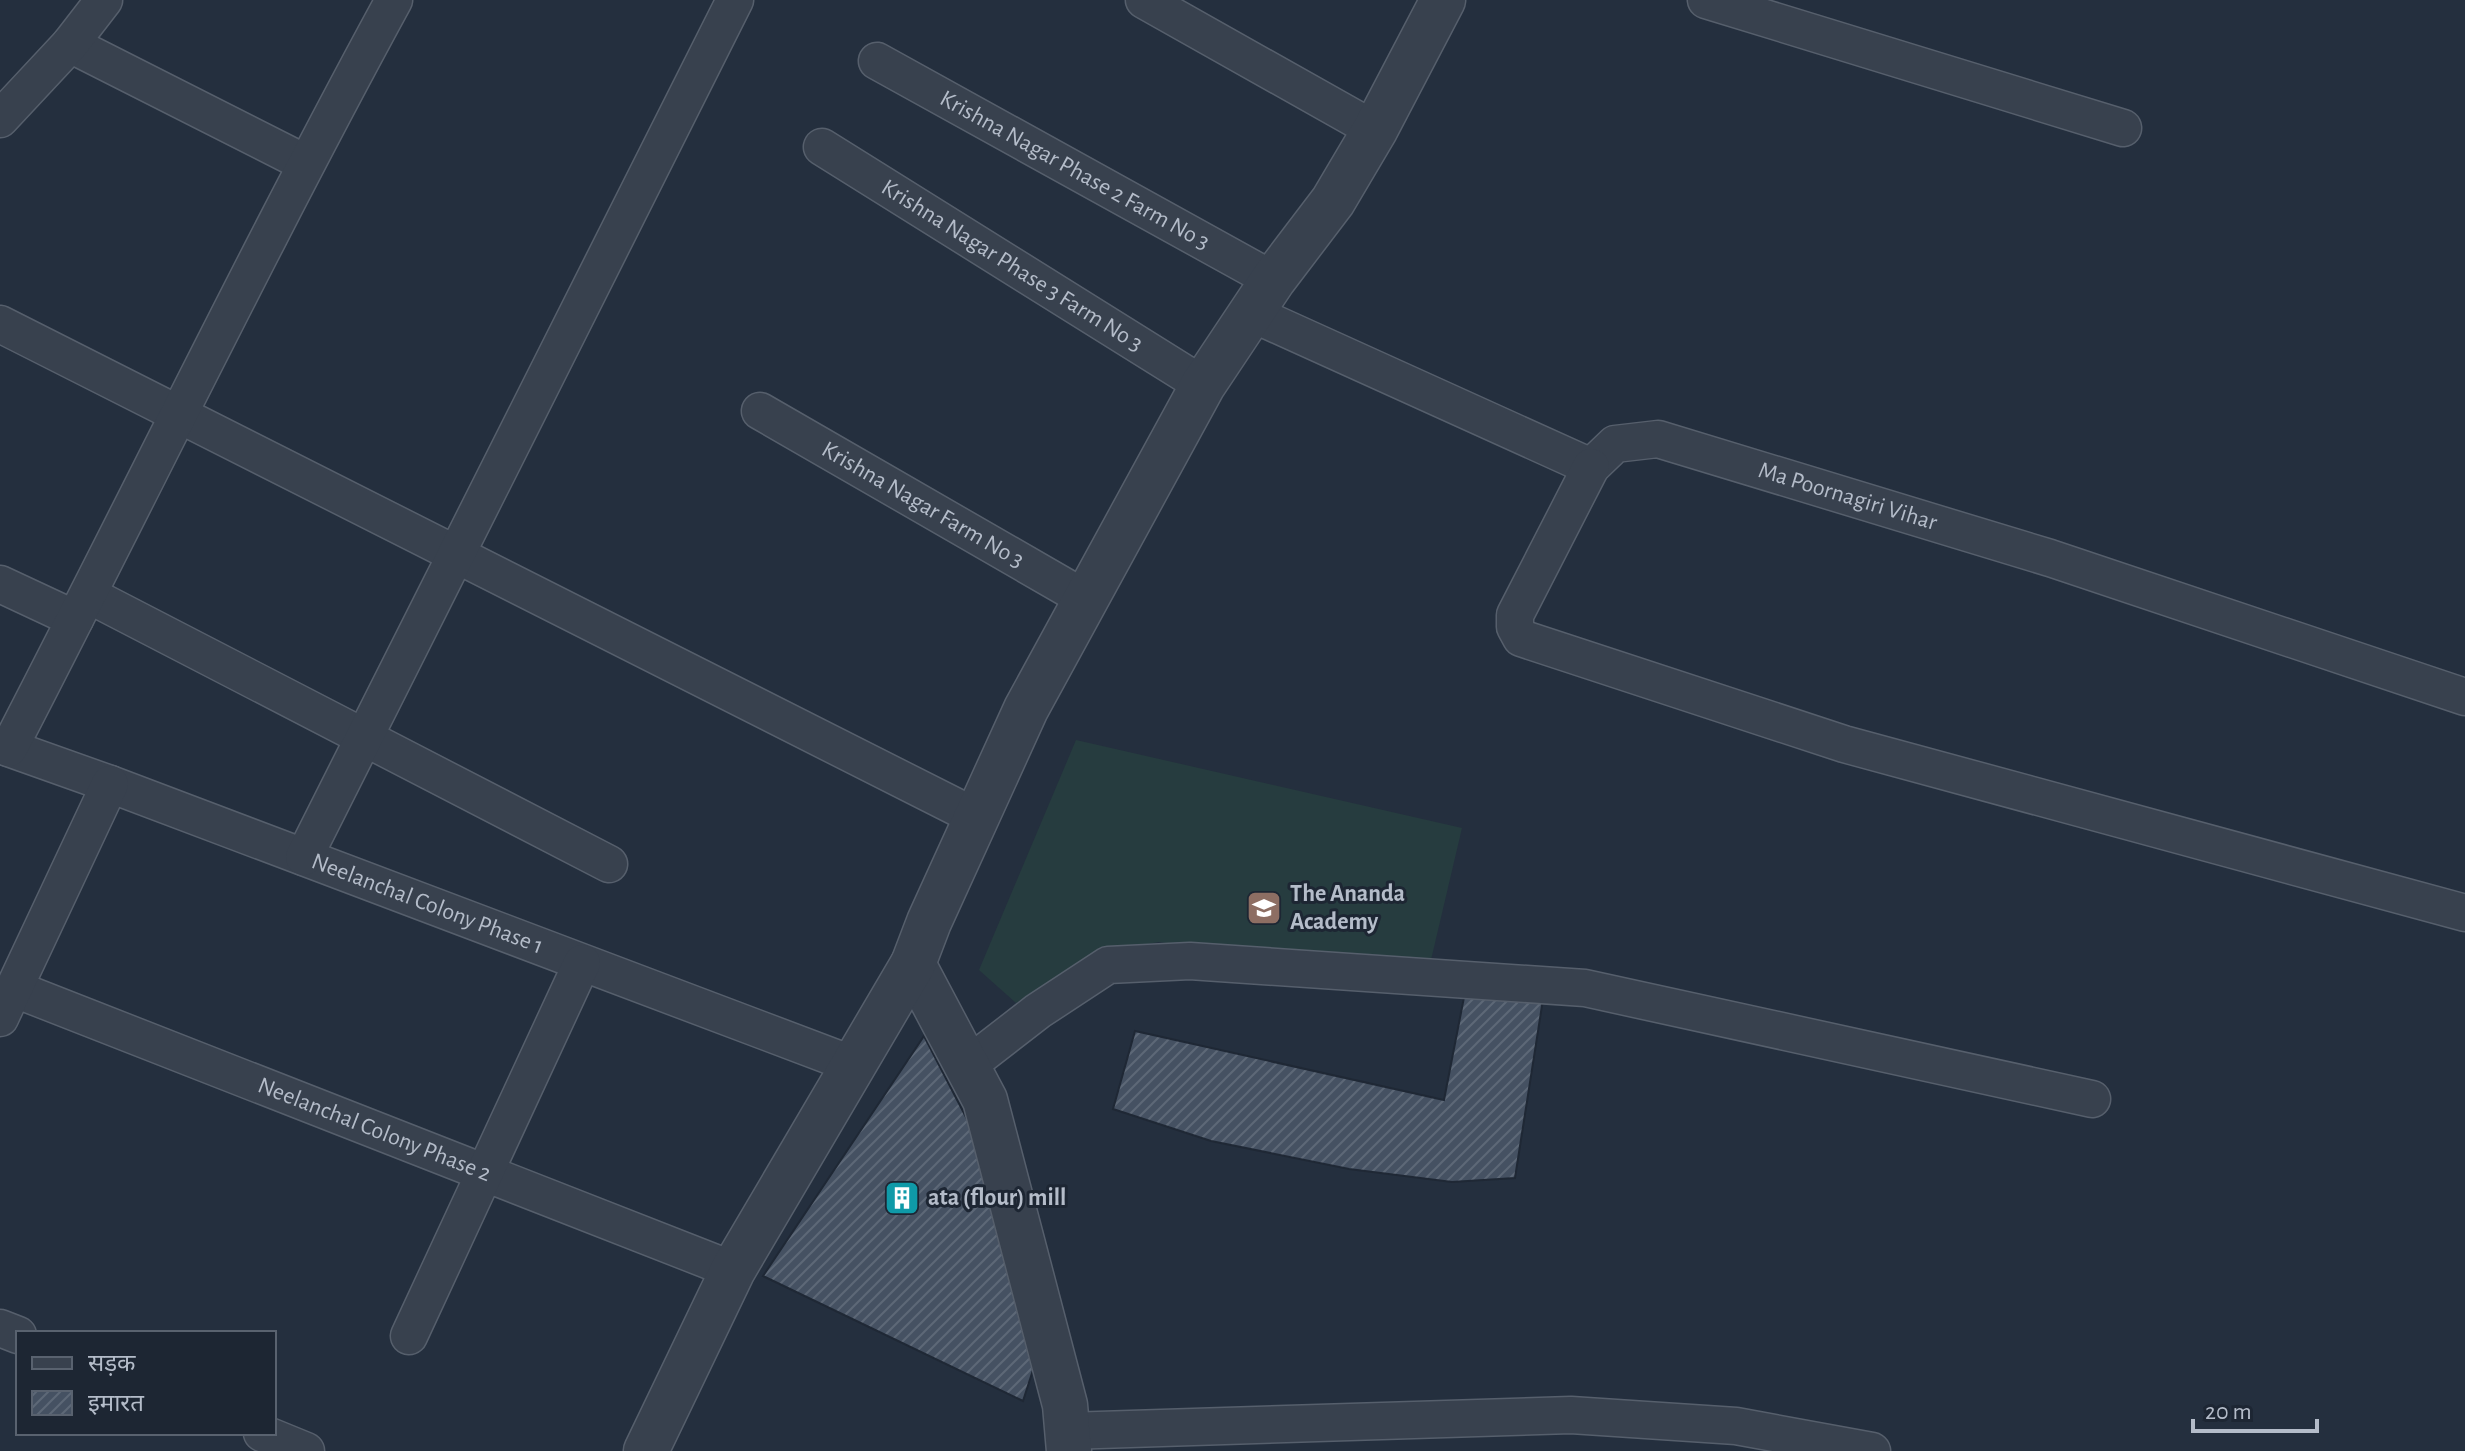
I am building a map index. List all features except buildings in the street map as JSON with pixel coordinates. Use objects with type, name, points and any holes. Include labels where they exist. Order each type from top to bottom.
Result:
[{"type":"street","points":[[0,119],[70,44],[104,0]]},
{"type":"street","points":[[4,746],[82,607],[305,163],[394,0]]},
{"type":"street","points":[[304,857],[735,0]]},
{"type":"street","points":[[1144,0],[1375,130]]},
{"type":"street","points":[[646,1451],[733,1270],[913,964],[1026,709],[1203,385],[1262,296],[1333,201],[1375,130],[1443,0]]},
{"type":"street","points":[[1706,0],[2123,128]]},
{"type":"street","points":[[70,44],[305,163]]},
{"type":"street","name":"Krishna Nagar Phase 2 Farm No 3","points":[[877,61],[1262,296]]},
{"type":"street","name":"Krishna Nagar Phase 3 Farm No 3","points":[[822,147],[1203,385]]},
{"type":"street","points":[[1262,296],[1591,467],[1515,615],[1515,627],[1521,638],[1844,744],[2465,913]]},
{"type":"street","points":[[0,324],[976,817]]},
{"type":"street","name":"Krishna Nagar Farm No 3","points":[[760,411],[1086,599]]},
{"type":"street","name":"Ma Poornagiri Vihar","points":[[1591,467],[1615,444],[1658,439],[2050,558],[2465,697]]},
{"type":"street","points":[[0,584],[82,607],[365,740],[609,864]]},
{"type":"street","name":"Neelanchal Colony Phase 1","points":[[4,746],[854,1065]]},
{"type":"street","points":[[8,1003],[110,784]]},
{"type":"street","points":[[967,1066],[1038,1011],[1108,965],[1190,961],[1585,988],[2092,1099]]},
{"type":"street","points":[[409,1336],[582,963]]},
{"type":"street","points":[[913,964],[985,1100],[1065,1405],[1068,1441],[1571,1415],[1736,1426],[1872,1451]]},
{"type":"street","name":"Neelanchal Colony Phase 2","points":[[8,1003],[486,1175],[733,1270]]},
{"type":"street","points":[[267,1435],[306,1451]]},
{"type":"green space","points":[[1076,740],[1462,828],[1427,977],[1159,942],[1107,951],[1016,1003],[979,970]]},
{"type":"place","name":"The Ananda Academy","points":[[1264,908]]},
{"type":"place","name":"ata (flour) mill","points":[[902,1198]]}]
